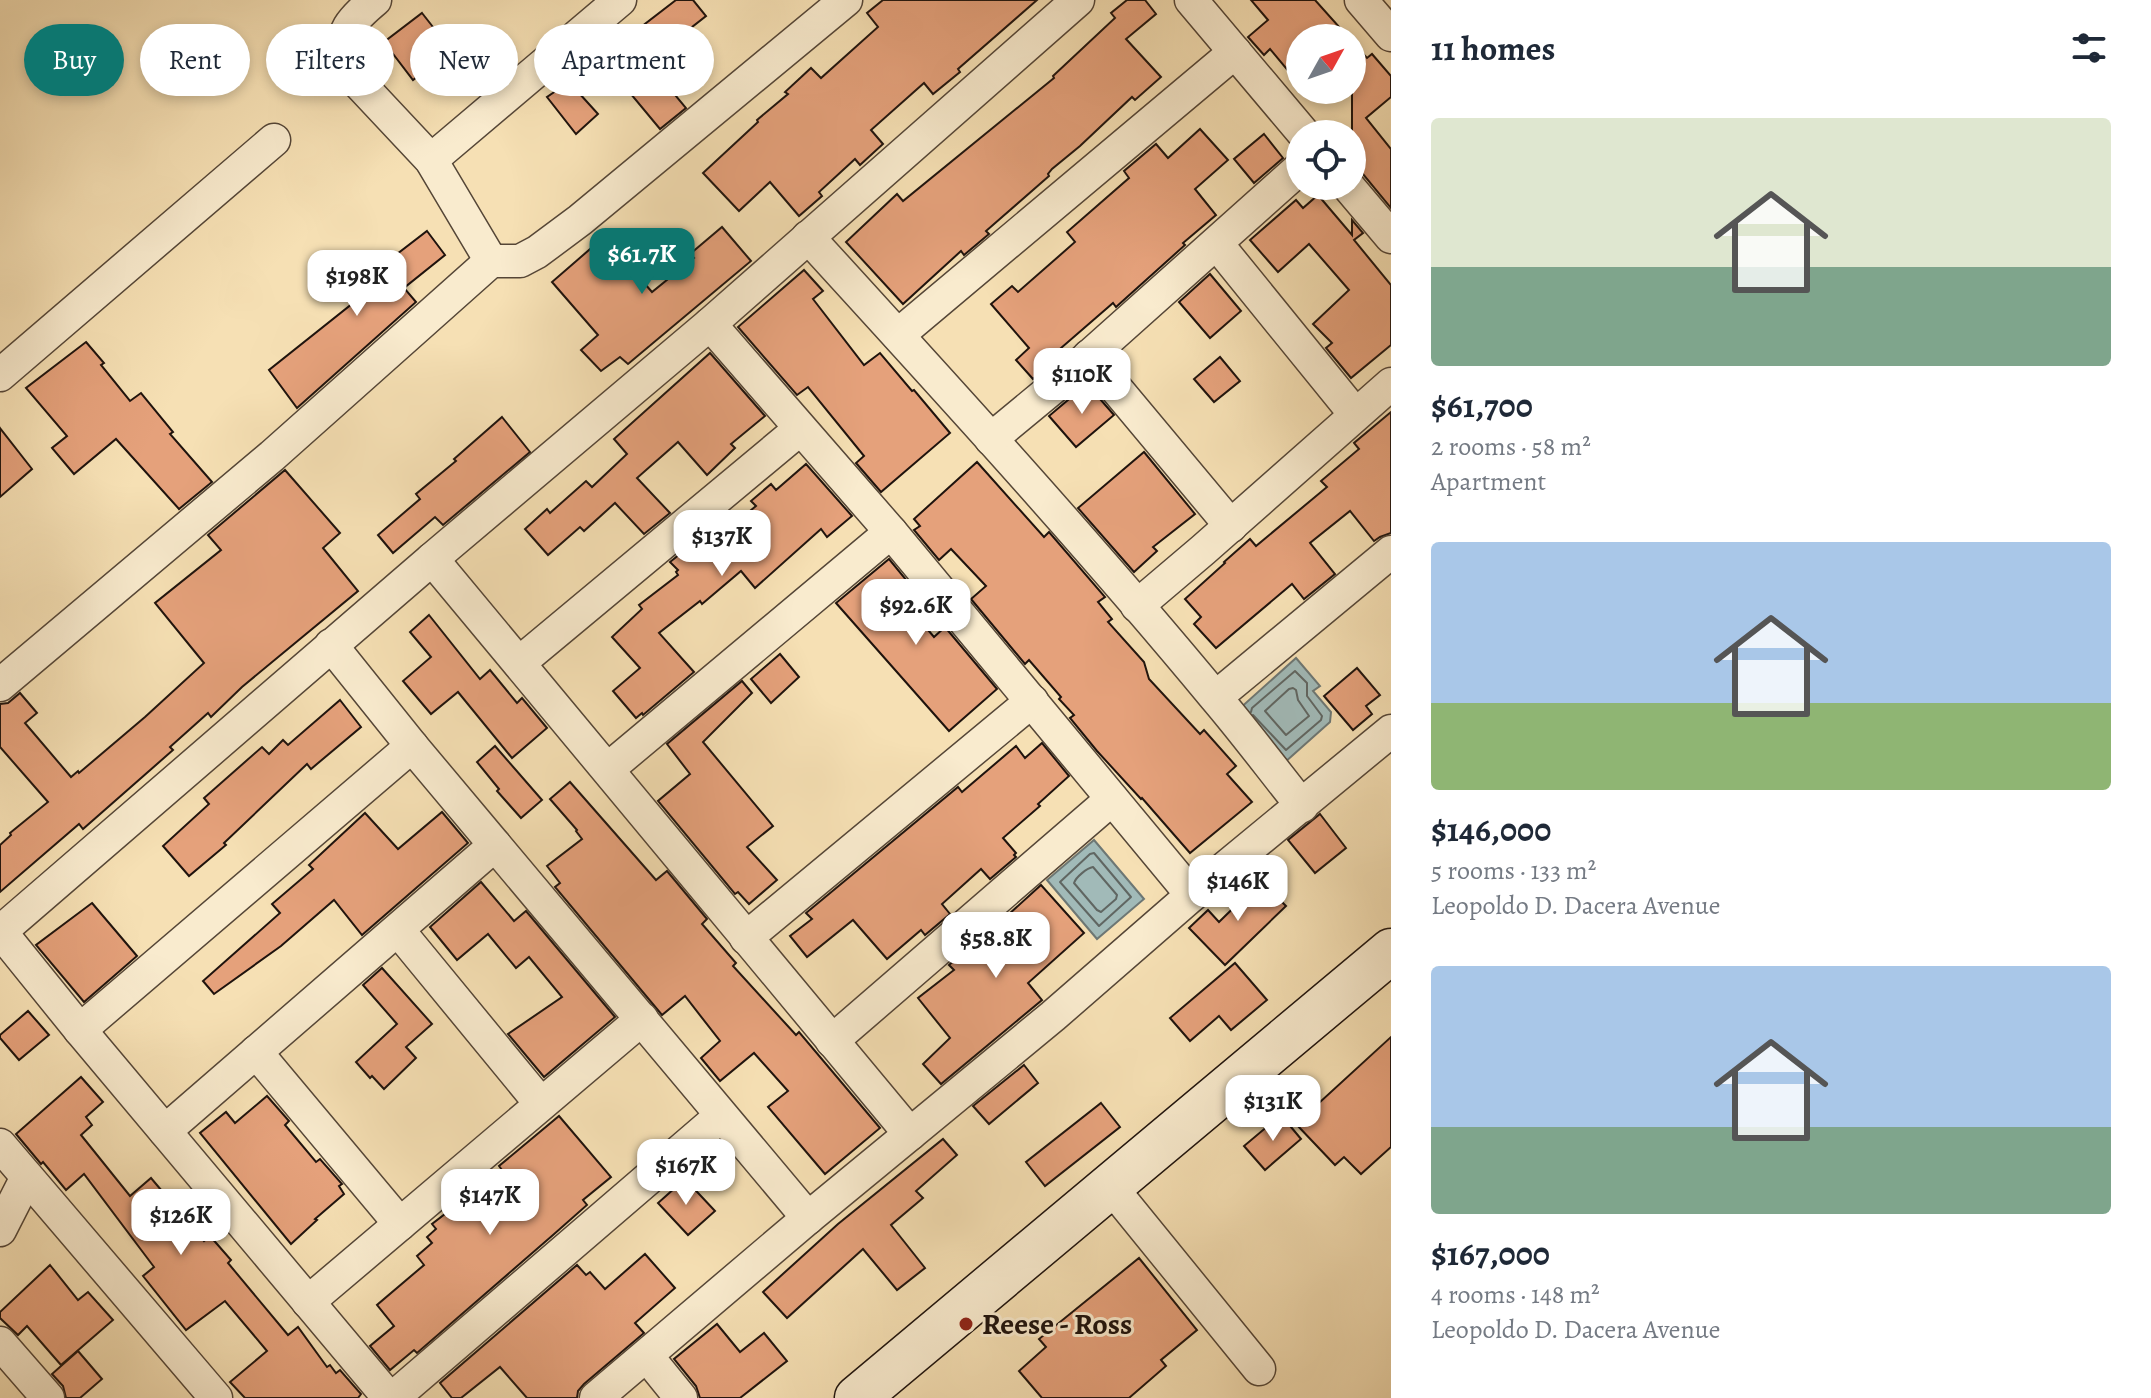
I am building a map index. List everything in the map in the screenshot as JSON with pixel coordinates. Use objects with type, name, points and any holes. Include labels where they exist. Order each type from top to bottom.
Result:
[{"type":"main road","points":[[857,1398],[1391,951]]},
{"type":"street","points":[[375,0],[359,13],[346,30],[341,44],[340,63],[431,160],[491,261]]},
{"type":"street","points":[[431,160],[620,0]]},
{"type":"street","points":[[0,685],[272,456],[491,261],[520,261],[537,252],[846,0]]},
{"type":"street","points":[[721,1116],[391,1398],[0,932],[331,645],[710,324],[1078,0]]},
{"type":"street","points":[[1191,0],[1292,120]]},
{"type":"street","points":[[1361,0],[1391,35]]},
{"type":"street","points":[[898,335],[1235,52]]},
{"type":"street","points":[[0,375],[274,140]]},
{"type":"street","points":[[991,439],[1286,181]]},
{"type":"street","points":[[1360,200],[1391,237]]},
{"type":"street","points":[[808,237],[1137,606],[1216,697],[1302,806]]},
{"type":"street","points":[[1217,244],[1355,414]]},
{"type":"street","points":[[710,324],[891,532],[1192,895]]},
{"type":"street","points":[[1089,356],[1231,526]]},
{"type":"street","points":[[1137,606],[1391,384]]},
{"type":"street","points":[[519,663],[800,429]]},
{"type":"street","points":[[608,769],[891,532]]},
{"type":"street","points":[[1216,697],[1391,552]]},
{"type":"street","points":[[432,559],[910,1134]]},
{"type":"street","points":[[331,645],[808,1218]]},
{"type":"street","points":[[746,938],[1032,701]]},
{"type":"street","points":[[596,1398],[1391,731]]},
{"type":"street","points":[[80,1030],[412,746]]},
{"type":"street","points":[[832,1041],[1112,799]]},
{"type":"street","points":[[165,1131],[495,845]]},
{"type":"street","points":[[398,930],[541,1104]]},
{"type":"street","points":[[308,1302],[642,1019]]},
{"type":"street","points":[[256,1052],[400,1224]]},
{"type":"street","points":[[0,1145],[203,1394]]},
{"type":"street","points":[[0,1230],[27,1177]]},
{"type":"street","points":[[1111,1187],[1259,1369]]},
{"type":"street","points":[[0,1343],[48,1398]]},
{"type":"street","points":[[647,1356],[681,1398]]},
{"type":"water","points":[[1296,658],[1320,686],[1313,691],[1331,712],[1330,722],[1284,763],[1238,710]]},
{"type":"water","points":[[1094,840],[1144,899],[1097,939],[1047,880]]},
{"type":"building","points":[[676,0],[693,0],[706,16],[696,24],[645,24]]},
{"type":"building","points":[[883,0],[1037,0],[933,94],[924,83],[871,130],[883,144],[860,165],[855,159],[819,192],[822,196],[799,216],[770,182],[739,211],[703,173],[788,94],[785,92],[811,68],[821,78],[878,27],[867,13]]},
{"type":"building","points":[[1127,0],[1145,0],[1156,14],[1126,39],[1161,77],[1135,100],[1132,97],[1052,169],[1049,176],[986,231],[989,234],[964,255],[961,251],[903,304],[846,242],[897,194],[903,201],[1054,78],[1115,18],[1111,13]]},
{"type":"building","points":[[1251,0],[1315,0],[1336,24],[1286,24],[1286,68],[1270,49],[1264,55],[1248,37],[1268,20]]},
{"type":"building","points":[[422,13],[431,24],[410,24],[410,76],[394,55],[394,34]]},
{"type":"building","points":[[1372,54],[1391,76],[1391,97],[1366,118],[1391,149],[1391,208],[1366,178],[1366,120],[1352,120],[1352,104],[1366,104],[1366,57]]},
{"type":"building","points":[[582,96],[598,114],[576,134],[547,97]]},
{"type":"building","points":[[632,96],[676,96],[686,108],[660,129]]},
{"type":"building","points":[[1200,129],[1228,160],[1195,189],[1216,215],[1116,307],[1113,303],[1061,348],[1065,352],[1033,379],[1016,360],[1029,348],[991,304],[1012,286],[1018,292],[1075,242],[1067,232],[1129,178],[1124,171],[1156,144],[1168,158]]},
{"type":"building","points":[[1264,134],[1283,158],[1254,183],[1234,159]]},
{"type":"building","points":[[1296,200],[1303,208],[1312,200],[1322,200],[1352,235],[1352,220],[1363,233],[1354,240],[1391,285],[1391,345],[1351,378],[1326,348],[1332,343],[1313,324],[1349,290],[1309,244],[1278,272],[1250,240]]},
{"type":"building","points":[[722,227],[751,261],[628,364],[620,357],[601,371],[581,350],[598,335],[552,282],[604,237],[652,292],[694,258],[690,254]]},
{"type":"building","points":[[427,231],[445,255],[404,288],[416,302],[297,408],[269,370],[353,303],[337,284],[375,253],[384,264]]},
{"type":"building","points":[[804,270],[823,291],[813,299],[864,365],[880,353],[950,433],[881,492],[856,463],[864,456],[808,387],[797,395],[738,327]]},
{"type":"building","points":[[1210,274],[1241,311],[1210,338],[1179,302]]},
{"type":"building","points":[[86,342],[130,401],[141,393],[173,432],[170,434],[212,482],[179,509],[116,439],[74,474],[52,448],[67,436],[26,388]]},
{"type":"building","points":[[710,353],[765,416],[731,444],[735,448],[707,475],[678,442],[637,478],[670,513],[644,534],[615,503],[584,531],[580,527],[548,555],[525,529],[547,509],[550,513],[586,481],[592,487],[627,454],[614,439]]},
{"type":"building","points":[[1220,357],[1240,381],[1214,402],[1194,379]]},
{"type":"building","points":[[1087,384],[1114,415],[1076,447],[1049,416]]},
{"type":"building","points":[[1391,412],[1391,533],[1374,541],[1350,511],[1310,543],[1335,574],[1304,599],[1292,584],[1216,648],[1194,624],[1201,617],[1185,599],[1250,539],[1256,546],[1327,487],[1321,481],[1359,449],[1354,443]]},
{"type":"building","points":[[502,417],[530,452],[443,525],[435,517],[393,553],[378,535],[420,499],[416,494]]},
{"type":"building","points":[[0,428],[32,469],[0,497]]},
{"type":"building","points":[[1144,452],[1195,514],[1153,547],[1157,551],[1134,572],[1078,508]]},
{"type":"building","points":[[977,462],[1044,537],[1049,532],[1105,597],[1098,602],[1112,619],[1108,622],[1144,662],[1149,679],[1200,734],[1204,730],[1236,766],[1227,774],[1252,802],[1190,853],[1097,751],[1070,718],[1074,715],[1059,699],[1061,697],[1029,660],[1025,664],[971,599],[986,586],[951,549],[939,560],[914,530],[920,526],[914,519]]},
{"type":"building","points":[[806,464],[852,516],[827,537],[821,529],[755,588],[741,571],[702,604],[700,601],[659,633],[694,672],[636,718],[613,691],[640,668],[612,637],[642,609],[639,605],[678,575],[678,570],[670,562],[696,541],[704,549],[756,506],[751,501],[771,484],[776,490]]},
{"type":"building","points":[[285,470],[340,533],[323,548],[358,591],[242,687],[211,717],[208,713],[170,747],[173,750],[83,829],[79,824],[0,892],[0,845],[48,802],[0,747],[0,704],[8,703],[20,693],[37,713],[25,723],[71,777],[79,773],[204,663],[155,603],[221,550],[208,535]]},
{"type":"building","points":[[889,559],[912,587],[900,597],[934,637],[945,627],[997,689],[949,731],[836,603]]},
{"type":"building","points":[[429,615],[480,679],[490,670],[517,703],[522,698],[547,728],[512,758],[458,692],[431,714],[403,681],[431,657],[410,632]]},
{"type":"building","points":[[780,654],[799,677],[771,703],[751,679]]},
{"type":"building","points":[[1357,668],[1380,695],[1366,706],[1372,714],[1353,730],[1324,696]]},
{"type":"building","points":[[742,681],[752,693],[703,742],[773,826],[747,847],[777,880],[749,904],[738,892],[735,894],[658,801],[690,774],[667,744]]},
{"type":"building","points":[[340,700],[361,727],[311,769],[307,764],[224,843],[226,845],[189,876],[163,846],[209,804],[204,798],[262,747],[269,754],[283,740],[288,745]]},
{"type":"building","points":[[1042,743],[1069,776],[1003,838],[1016,857],[990,879],[981,869],[942,904],[950,914],[925,935],[921,930],[887,959],[853,920],[807,957],[790,936],[812,919],[806,913],[958,787],[962,792],[1016,746],[1025,758]]},
{"type":"building","points":[[495,746],[542,800],[521,818],[477,762]]},
{"type":"building","points":[[570,782],[656,880],[667,871],[707,919],[702,924],[736,963],[733,966],[796,1035],[799,1032],[880,1128],[825,1174],[768,1107],[788,1091],[754,1053],[720,1081],[701,1058],[720,1041],[685,996],[662,1015],[555,887],[560,883],[547,866],[582,839],[550,799]]},
{"type":"building","points":[[442,812],[468,843],[362,935],[334,900],[281,946],[214,994],[203,981],[280,913],[272,904],[313,869],[309,865],[365,813],[398,849]]},
{"type":"building","points":[[1320,814],[1346,848],[1315,873],[1288,840]]},
{"type":"building","points":[[1261,881],[1286,906],[1225,965],[1189,928],[1208,910],[1219,922]]},
{"type":"building","points":[[481,882],[514,921],[526,911],[615,1017],[544,1077],[508,1034],[562,997],[529,957],[516,968],[488,934],[457,960],[430,927]]},
{"type":"building","points":[[1041,885],[1084,933],[1028,983],[1042,1000],[941,1084],[923,1064],[950,1038],[918,998],[954,970],[949,965]]},
{"type":"building","points":[[92,903],[137,956],[84,1002],[36,945]]},
{"type":"building","points":[[1235,963],[1267,1000],[1231,1030],[1219,1016],[1190,1041],[1170,1018]]},
{"type":"building","points":[[382,968],[432,1024],[406,1047],[416,1058],[384,1089],[356,1062],[397,1024],[363,985]]},
{"type":"building","points":[[28,1011],[49,1035],[19,1060],[0,1035]]},
{"type":"building","points":[[1391,1037],[1391,1147],[1361,1174],[1344,1157],[1335,1165],[1296,1124]]},
{"type":"building","points":[[1024,1065],[1038,1083],[989,1124],[973,1106]]},
{"type":"building","points":[[81,1077],[103,1102],[86,1117],[92,1125],[81,1135],[130,1196],[151,1178],[204,1241],[210,1236],[231,1260],[228,1263],[288,1335],[298,1327],[327,1367],[330,1365],[336,1373],[340,1370],[361,1394],[358,1398],[245,1398],[230,1382],[267,1351],[225,1301],[186,1330],[143,1276],[154,1267],[84,1174],[66,1190],[43,1162],[41,1164],[16,1134]]},
{"type":"building","points":[[267,1096],[289,1121],[285,1125],[316,1162],[320,1159],[342,1184],[339,1186],[344,1194],[291,1244],[200,1133],[226,1112],[235,1123]]},
{"type":"building","points":[[1101,1103],[1120,1127],[1045,1186],[1026,1162]]},
{"type":"building","points":[[1281,1115],[1301,1139],[1265,1170],[1244,1146]]},
{"type":"building","points":[[559,1116],[611,1177],[583,1200],[587,1205],[553,1235],[417,1353],[414,1350],[390,1370],[370,1346],[394,1326],[377,1305],[424,1265],[417,1256],[432,1243],[427,1237],[436,1229],[432,1224],[502,1170],[499,1166]]},
{"type":"building","points":[[943,1139],[957,1155],[916,1191],[923,1198],[891,1225],[925,1268],[897,1290],[863,1249],[787,1318],[763,1292],[838,1224]]},
{"type":"building","points":[[685,1179],[715,1211],[688,1235],[658,1203]]},
{"type":"building","points":[[645,1254],[675,1288],[635,1323],[644,1333],[584,1384],[577,1398],[527,1398],[500,1367],[461,1398],[452,1398],[440,1383],[577,1265],[586,1275],[590,1272],[605,1289]]},
{"type":"building","points":[[1139,1258],[1197,1330],[1161,1360],[1166,1366],[1129,1398],[1042,1398],[1019,1371],[1046,1347],[1039,1339]]},
{"type":"building","points":[[50,1265],[78,1300],[88,1292],[113,1320],[61,1365],[27,1326],[18,1335],[0,1318],[0,1312]]},
{"type":"building","points":[[717,1324],[740,1352],[764,1333],[787,1361],[740,1398],[700,1398],[696,1386],[674,1359]]},
{"type":"building","points":[[78,1351],[102,1379],[80,1398],[66,1398],[63,1386],[52,1374]]},
{"type":"place","name":"Reese - Ross","points":[[966,1324]]}]
